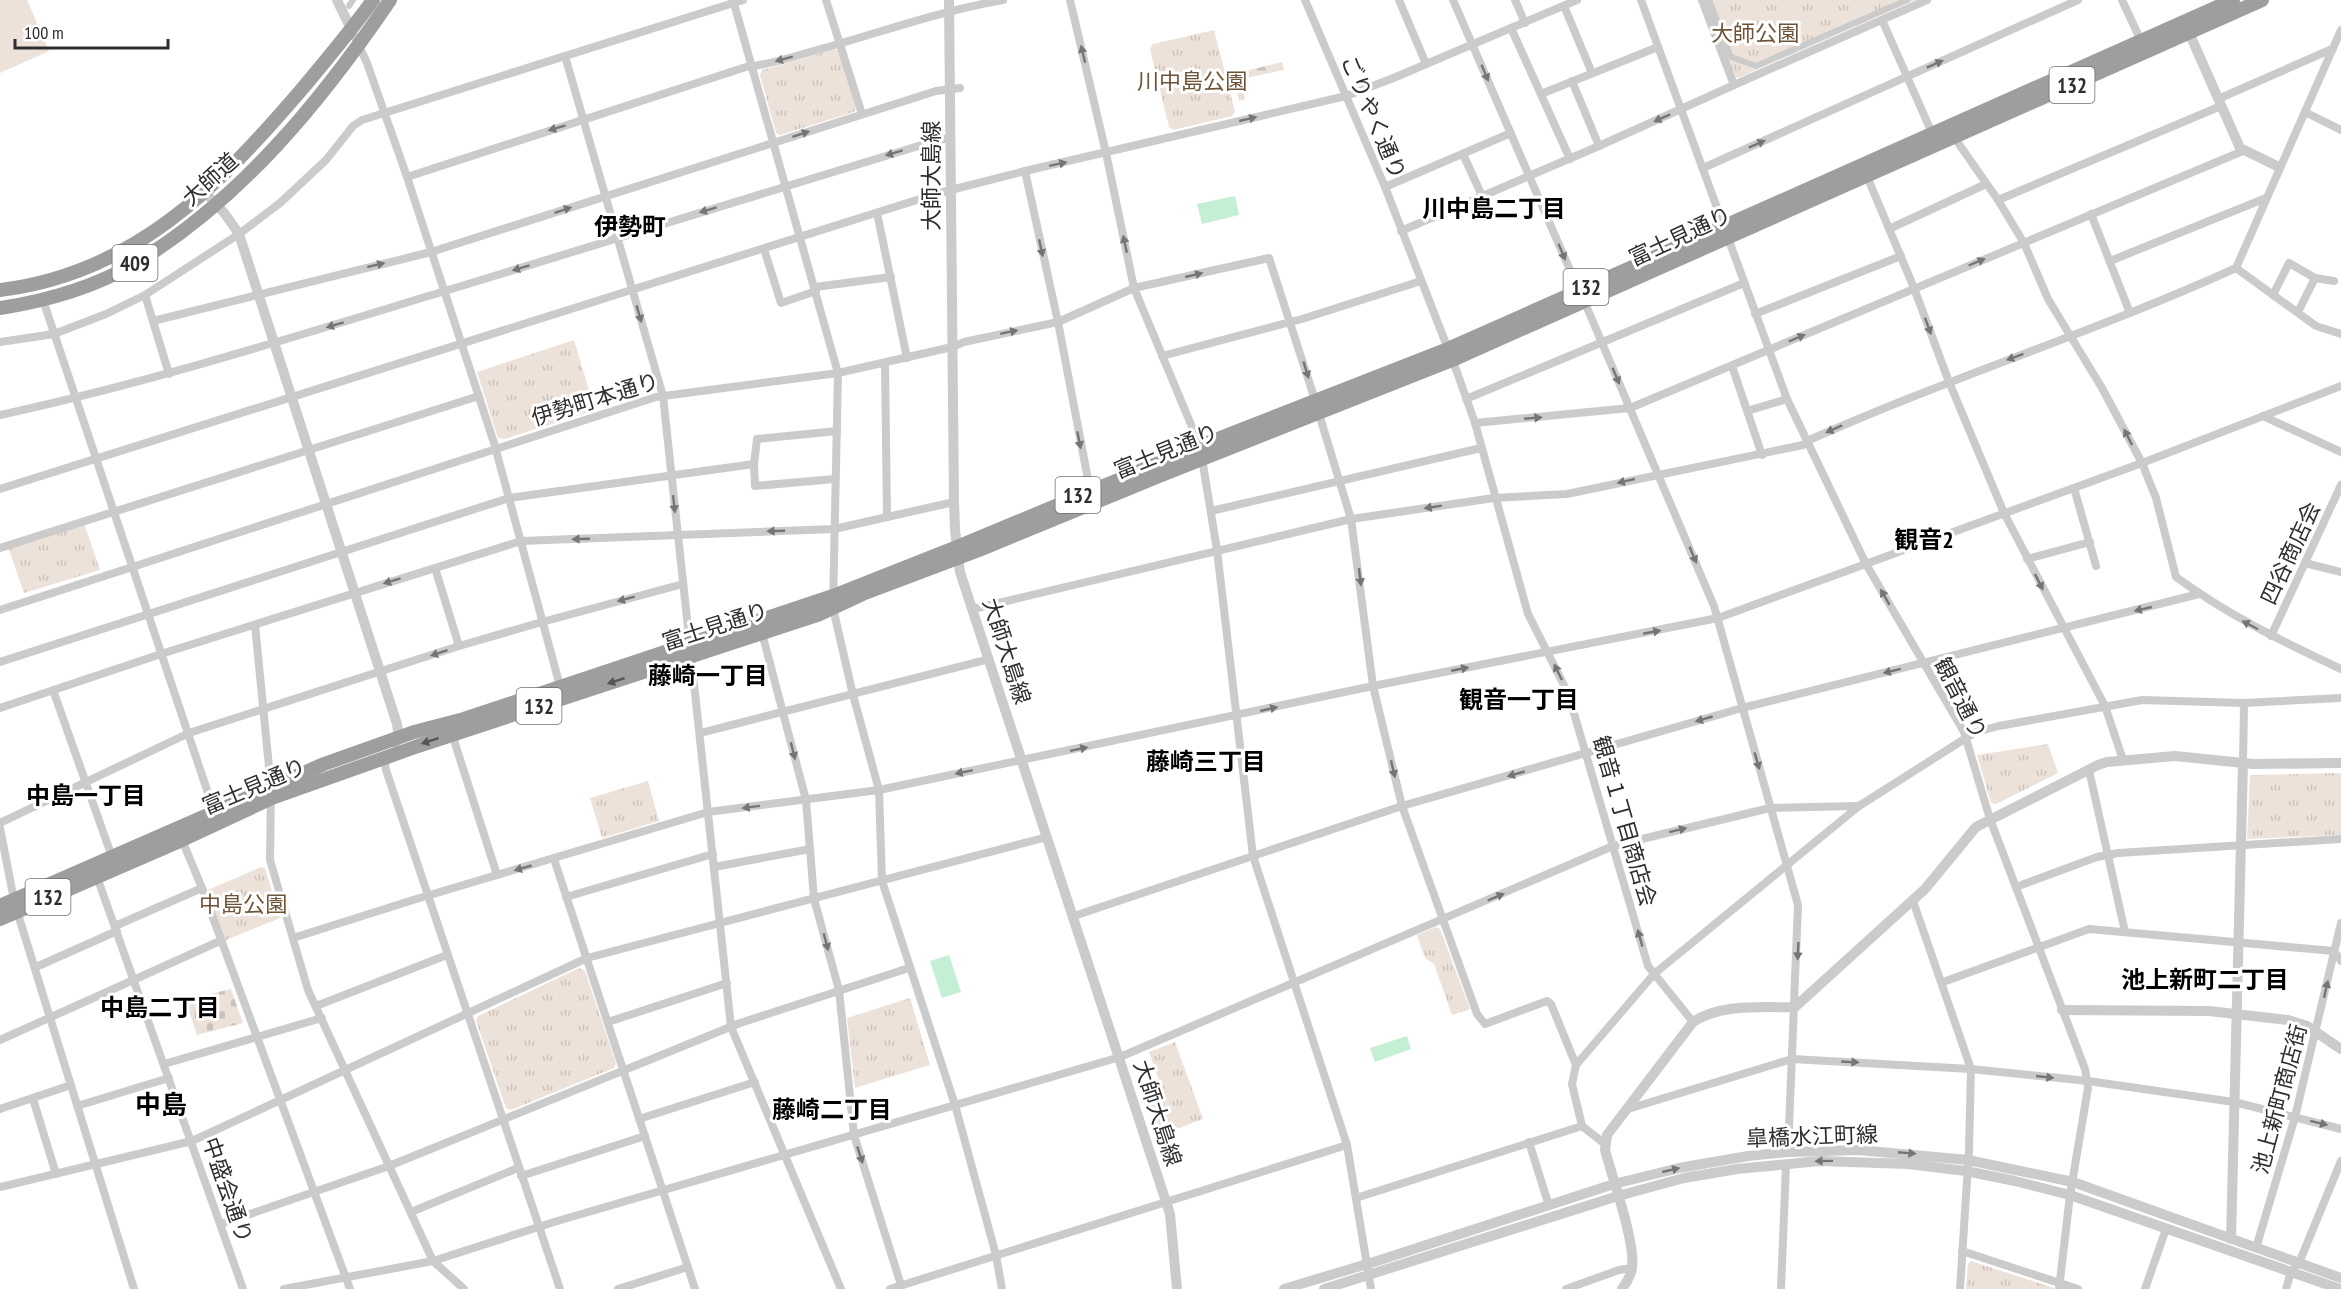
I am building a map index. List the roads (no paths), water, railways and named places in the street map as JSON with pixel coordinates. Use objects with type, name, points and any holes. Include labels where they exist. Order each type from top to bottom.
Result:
[{"type":"highway","name":"大師道","points":[[0,290],[20,288],[57,278],[123,252],[206,193],[278,117],[352,31],[374,0]]},
{"type":"highway","name":"大師道","points":[[0,308],[43,300],[87,285],[133,264],[179,234],[215,204],[290,130],[360,46],[390,0]]},
{"type":"highway","name":"富士見通り","points":[[1726,231],[1954,137],[2186,27],[2233,0]]},
{"type":"highway","name":"富士見通り","points":[[0,919],[16,905],[95,870],[182,840],[271,792],[397,738],[464,719],[560,686],[690,650],[762,633],[957,552],[1090,490],[1201,452],[1450,355],[1726,231],[1932,133],[2141,41],[2262,0]]},
{"type":"highway","name":"富士見通り","points":[[957,552],[979,550],[1201,452]]},
{"type":"highway","name":"富士見通り","points":[[95,870],[112,857],[214,811],[388,756],[833,602]]},
{"type":"highway","name":"富士見通り","points":[[0,906],[16,905]]},
{"type":"street","points":[[337,0],[360,46],[445,291],[496,449],[560,686]]},
{"type":"street","points":[[349,6],[353,0]]},
{"type":"street","points":[[0,342],[54,334],[106,314],[145,295],[239,234],[280,202],[326,160],[353,126],[362,120],[743,0]]},
{"type":"street","points":[[826,0],[862,114]]},
{"type":"street","points":[[407,177],[751,67],[840,43],[949,5],[1003,0]]},
{"type":"street","points":[[1070,0],[1106,153],[1134,288],[1201,452],[1217,550],[1253,856],[1347,1145],[1371,1289]]},
{"type":"street","name":"ごりやく通り","points":[[1305,0],[1385,187],[1450,355]]},
{"type":"street","points":[[1399,0],[1426,64]]},
{"type":"street","points":[[1453,0],[1659,474],[1718,618],[1798,905],[1788,1152]]},
{"type":"street","points":[[1515,0],[1525,23]]},
{"type":"street","name":"観音通り","points":[[1641,0],[1787,399],[1866,564],[1966,738],[1990,819],[2088,1081],[2070,1195],[2059,1286]]},
{"type":"street","points":[[1702,0],[1734,85]]},
{"type":"street","points":[[1709,0],[1731,57],[1756,66],[1907,0]]},
{"type":"street","points":[[1401,231],[1570,159],[1928,0]]},
{"type":"street","points":[[1703,168],[2078,0]]},
{"type":"street","points":[[2122,0],[2141,41]]},
{"type":"street","points":[[733,2],[838,373],[833,602],[853,695],[879,790],[882,881],[955,1105],[996,1255],[1002,1289]]},
{"type":"street","points":[[0,489],[800,236],[956,189],[1346,96],[1473,45],[1569,2],[1592,73]]},
{"type":"street","name":"大師大島線","points":[[949,5],[955,89],[951,138],[956,189],[952,347],[957,552],[1021,760],[1170,1214],[1177,1289]]},
{"type":"street","points":[[1882,20],[1932,133],[1954,137],[1998,200],[2024,243],[2048,299],[2102,388],[2142,463],[2156,498],[2176,577],[2230,614],[2341,669]]},
{"type":"street","points":[[2186,27],[2243,151],[2279,167]]},
{"type":"street","points":[[1511,28],[1570,159]]},
{"type":"street","points":[[973,609],[1352,519],[1494,498],[1567,494],[1803,445],[1807,441],[1949,382],[2070,337],[2236,268],[2341,30]]},
{"type":"street","points":[[1541,94],[1658,47]]},
{"type":"street","points":[[1998,200],[2219,103],[2332,49]]},
{"type":"street","points":[[565,56],[663,396],[731,1027],[841,1289]]},
{"type":"street","points":[[1572,81],[1599,146]]},
{"type":"street","points":[[153,321],[258,293],[431,252],[862,114],[938,91],[955,89]]},
{"type":"street","points":[[2305,112],[2341,130]]},
{"type":"street","points":[[1385,187],[1511,133]]},
{"type":"street","points":[[0,415],[75,399],[274,344],[786,186],[951,138]]},
{"type":"street","points":[[1474,423],[1630,408],[2243,151]]},
{"type":"street","points":[[1463,154],[1482,196]]},
{"type":"street","points":[[1025,171],[1058,322],[1090,490]]},
{"type":"street","points":[[1866,174],[2004,513],[2105,706],[2123,760]]},
{"type":"street","points":[[1889,229],[1986,184]]},
{"type":"street","points":[[206,193],[239,234],[381,672],[397,724],[397,738],[388,756],[386,770],[501,1119],[560,1289]]},
{"type":"street","points":[[2110,261],[2266,198]]},
{"type":"street","points":[[878,213],[907,358]]},
{"type":"street","points":[[2091,214],[2130,312]]},
{"type":"street","points":[[764,249],[781,303],[815,289],[891,277]]},
{"type":"street","points":[[1755,314],[1901,256]]},
{"type":"street","name":"伊勢町本通り","points":[[0,610],[663,396],[838,373],[907,358],[964,342],[1058,322],[1134,288],[1269,258],[1291,322]]},
{"type":"street","points":[[2274,295],[2289,263],[2315,278],[2334,281]]},
{"type":"street","points":[[2236,268],[2316,326],[2341,334]]},
{"type":"street","points":[[2298,312],[2315,278]]},
{"type":"street","points":[[1162,356],[1291,322],[1421,281]]},
{"type":"street","points":[[1466,399],[1744,283]]},
{"type":"street","points":[[145,295],[169,374]]},
{"type":"street","points":[[43,300],[214,811]]},
{"type":"street","points":[[1291,322],[1352,519],[1373,686],[1402,806],[1477,1014],[1482,1022],[1490,1023],[1547,1000],[1551,1004],[1576,1065]]},
{"type":"street","name":"観音１丁目商店会","points":[[1450,355],[1474,423],[1528,614],[1568,693],[1648,966],[1693,1022]]},
{"type":"street","points":[[885,363],[888,517]]},
{"type":"street","points":[[1732,366],[1762,455]]},
{"type":"street","points":[[293,938],[708,812],[879,790],[1373,686],[1718,618],[2142,463],[2341,386]]},
{"type":"street","points":[[0,548],[479,396]]},
{"type":"street","points":[[1747,411],[1787,399]]},
{"type":"street","points":[[2263,416],[2341,452]]},
{"type":"street","points":[[836,479],[755,486],[754,464],[757,439],[837,431]]},
{"type":"street","points":[[1211,511],[1481,448]]},
{"type":"street","points":[[0,662],[509,498],[754,464]]},
{"type":"street","name":"四谷商店会","points":[[2271,636],[2341,485]]},
{"type":"street","points":[[2074,488],[2096,566]]},
{"type":"street","points":[[0,708],[161,654],[521,541],[834,529],[954,502]]},
{"type":"street","points":[[2027,559],[2090,542]]},
{"type":"street","points":[[2305,562],[2341,572]]},
{"type":"street","points":[[435,568],[459,646]]},
{"type":"street","points":[[0,823],[189,733],[459,646],[682,584]]},
{"type":"street","points":[[1074,916],[1402,806],[1742,708],[2199,594]]},
{"type":"street","points":[[255,625],[271,792],[270,860],[304,978],[433,1261],[464,1289]]},
{"type":"street","points":[[762,633],[806,800],[814,899],[839,990],[854,1134],[901,1285]]},
{"type":"street","points":[[700,733],[989,659]]},
{"type":"street","points":[[53,690],[112,857]]},
{"type":"street","points":[[1605,1144],[1582,1126],[1572,1084],[1576,1065],[1654,974],[1859,806],[1966,738],[1976,732],[1999,726],[2142,700],[2244,703],[2341,698]]},
{"type":"street","points":[[2231,1239],[2244,703]]},
{"type":"street","points":[[452,734],[497,875]]},
{"type":"street","points":[[1622,1289],[1632,1268],[1631,1248],[1605,1150],[1607,1136],[1693,1022],[1707,1013],[1720,1010],[1795,1007],[1913,901],[1976,827],[2107,762],[2175,756],[2253,764],[2341,763]]},
{"type":"street","points":[[2089,770],[2125,932]]},
{"type":"street","points":[[284,1289],[433,1261],[538,1227],[1120,1057],[1613,846],[1770,808],[1859,806]]},
{"type":"street","points":[[0,828],[16,905],[134,1289]]},
{"type":"street","points":[[0,1187],[192,1141],[587,958],[1047,837]]},
{"type":"street","points":[[2016,887],[2097,857],[2109,855],[2341,839]]},
{"type":"street","points":[[182,840],[202,888],[350,1289]]},
{"type":"street","points":[[714,867],[810,849]]},
{"type":"street","points":[[567,897],[713,854]]},
{"type":"street","points":[[554,859],[695,1289]]},
{"type":"street","name":"中盛会通り","points":[[95,870],[243,1289]]},
{"type":"street","points":[[36,967],[202,888]]},
{"type":"street","points":[[1913,901],[1971,1069],[1960,1289]]},
{"type":"street","name":"池上新町商店街","points":[[2256,1248],[2295,1117],[2341,923]]},
{"type":"street","points":[[1942,982],[2089,929],[2334,951],[2341,961]]},
{"type":"street","points":[[0,1040],[220,941]]},
{"type":"street","points":[[316,1006],[447,955]]},
{"type":"street","points":[[220,1224],[389,1166],[731,1027],[909,968]]},
{"type":"street","points":[[608,1022],[727,983]]},
{"type":"street","points":[[2062,1010],[2197,1011],[2236,1013],[2288,1020],[2307,1026],[2341,1049]]},
{"type":"street","points":[[164,1064],[322,1018]]},
{"type":"street","points":[[1628,1109],[1792,1059],[1971,1069],[2088,1081],[2234,1102],[2341,1129]]},
{"type":"street","points":[[77,1106],[169,1078]]},
{"type":"street","points":[[639,1119],[755,1082]]},
{"type":"street","points":[[0,1109],[71,1085]]},
{"type":"street","points":[[33,1099],[56,1174]]},
{"type":"street","points":[[1356,1198],[1582,1126]]},
{"type":"street","points":[[411,1212],[520,1172],[645,1136]]},
{"type":"street","points":[[1529,1142],[1549,1206]]},
{"type":"street","points":[[890,1289],[1347,1145]]},
{"type":"street","name":"皐橋水江町線","points":[[1324,1289],[1368,1270],[1614,1184],[1714,1161],[1788,1152],[1858,1150],[2073,1182],[2341,1278]]},
{"type":"street","name":"皐橋水江町線","points":[[1284,1289],[1368,1270],[1684,1178],[1737,1169],[1820,1161],[1967,1165],[2070,1195],[2340,1289]]},
{"type":"street","points":[[2286,1289],[2291,1272],[2299,1263],[2341,1161]]},
{"type":"street","points":[[1781,1289],[1786,1164]]},
{"type":"street","points":[[2145,1289],[2166,1229]]},
{"type":"street","points":[[1962,1251],[2059,1286],[2078,1289]]},
{"type":"street","points":[[618,1289],[632,1287],[688,1268]]},
{"type":"street","points":[[1566,1289],[1577,1287],[1619,1270],[1632,1268]]},
{"type":"district","name":"川中島二丁目","points":[[1494,208]]},
{"type":"district","name":"伊勢町","points":[[630,226]]},
{"type":"district","name":"観音2","points":[[1924,539]]},
{"type":"district","name":"藤崎一丁目","points":[[708,675]]},
{"type":"district","name":"観音一丁目","points":[[1519,699]]},
{"type":"district","name":"藤崎三丁目","points":[[1206,761]]},
{"type":"district","name":"中島一丁目","points":[[86,795]]},
{"type":"district","name":"池上新町二丁目","points":[[2205,979]]},
{"type":"district","name":"中島二丁目","points":[[160,1007]]},
{"type":"district","name":"中島","points":[[161,1104]]},
{"type":"district","name":"藤崎二丁目","points":[[832,1109]]},
{"type":"park label","name":"大師公園","points":[[1755,33]]},
{"type":"park label","name":"川中島公園","points":[[1192,81]]},
{"type":"park label","name":"中島公園","points":[[243,904]]}]
